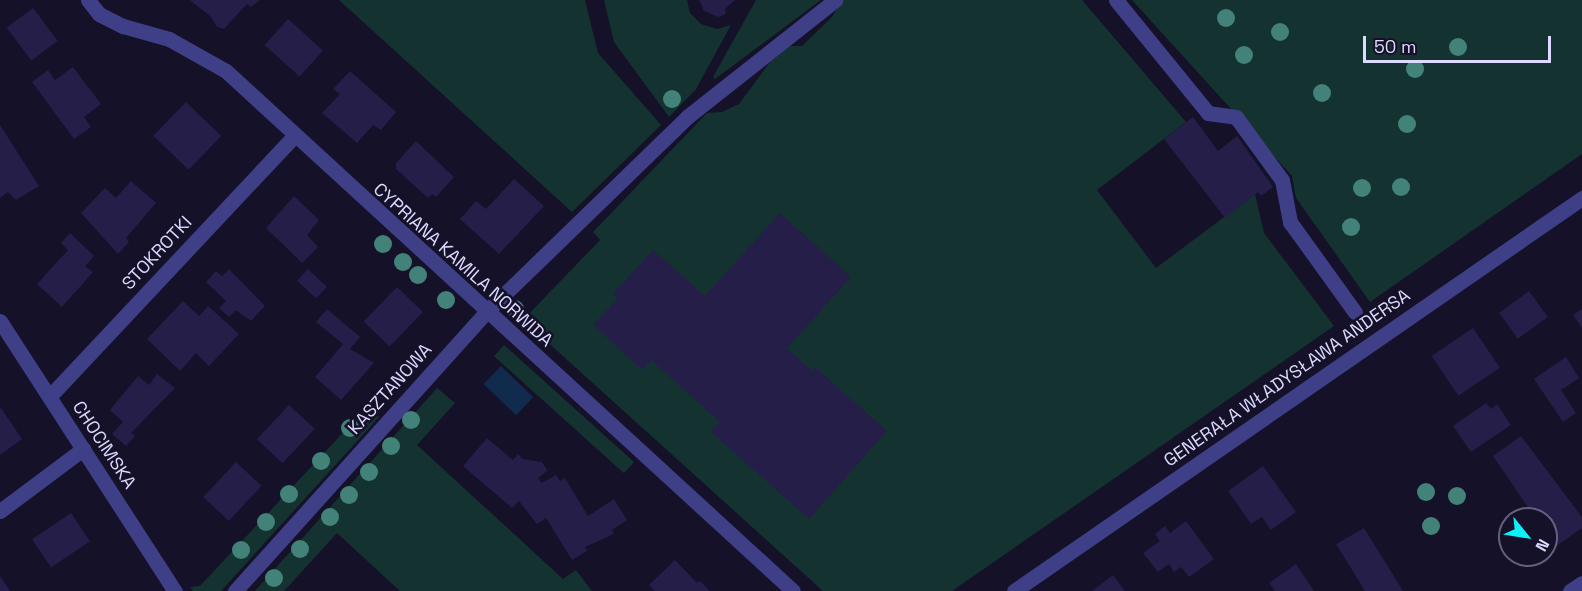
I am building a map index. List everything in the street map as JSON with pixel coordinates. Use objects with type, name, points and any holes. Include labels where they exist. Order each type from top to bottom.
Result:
[{"type":"street","name":"CYPRIANA KAMILA NORWIDA","points":[[88,0],[99,14],[123,26],[169,39],[218,66],[794,591]]},
{"type":"street","name":"KASZTANOWA","points":[[235,591],[486,312],[687,117],[835,0]]},
{"type":"street","points":[[1116,0],[1208,113],[1236,117],[1282,180],[1290,222],[1355,312]]},
{"type":"street","name":"STOKROTKI","points":[[50,396],[294,136]]},
{"type":"street","name":"GENERAŁA WŁADYSŁAWA ANDERSA","points":[[1014,591],[1582,198]]},
{"type":"street","name":"CHOCIMSKA","points":[[0,321],[175,591]]},
{"type":"street","points":[[0,511],[83,448]]},
{"type":"street","points":[[1570,591],[1582,583]]},
{"type":"green space","points":[[339,0],[585,0],[598,53],[661,125],[572,212]]},
{"type":"green space","points":[[604,0],[687,0],[690,13],[701,24],[717,29],[731,25],[696,89],[669,117],[614,42]]},
{"type":"green space","points":[[756,0],[821,0],[715,79],[713,77]]},
{"type":"green space","points":[[842,0],[1082,0],[1186,122],[1097,190],[1156,268],[1255,194],[1264,233],[1334,326],[952,591],[823,591],[523,320],[600,240],[593,232],[707,113],[722,112],[739,104],[770,62],[790,46],[802,46],[832,17]]},
{"type":"green space","points":[[1132,0],[1582,0],[1582,154],[1370,302],[1296,198],[1292,176]]},
{"type":"green space","points":[[504,345],[634,462],[624,473],[494,356]]},
{"type":"green space","points":[[437,388],[455,403],[417,445],[563,579],[576,570],[592,591],[400,591],[337,533],[284,591],[255,591]]},
{"type":"green space","points":[[366,408],[379,417],[221,591],[193,591],[190,587],[200,586]]},
{"type":"water","points":[[501,366],[533,397],[516,415],[484,384]]},
{"type":"building","points":[[190,0],[260,0],[251,7],[247,4],[224,29],[217,27],[211,17]]},
{"type":"building","points":[[699,0],[735,0],[725,9],[726,14],[718,17],[704,11]]},
{"type":"building","points":[[33,8],[58,41],[31,61],[7,28]]},
{"type":"building","points":[[288,19],[323,50],[300,76],[265,45]]},
{"type":"building","points":[[73,67],[101,104],[84,117],[91,127],[74,139],[32,82],[48,70],[55,80]]},
{"type":"building","points":[[350,71],[396,112],[381,130],[373,125],[357,143],[322,113],[340,94],[333,89]]},
{"type":"building","points":[[186,102],[221,136],[189,170],[153,136]]},
{"type":"building","points":[[1193,117],[1218,151],[1237,136],[1273,187],[1261,196],[1258,192],[1225,218],[1164,139]]},
{"type":"building","points":[[0,125],[39,186],[16,200],[8,192],[0,198]]},
{"type":"building","points":[[416,141],[454,177],[436,197],[432,194],[428,198],[396,169],[396,163]]},
{"type":"building","points":[[514,179],[544,206],[499,254],[460,219],[476,201],[486,209]]},
{"type":"building","points":[[131,181],[156,203],[126,238],[129,242],[118,254],[81,213],[105,188],[116,198]]},
{"type":"building","points":[[294,196],[319,220],[307,235],[318,247],[302,263],[266,228]]},
{"type":"building","points":[[780,213],[851,277],[787,348],[812,371],[815,367],[887,431],[809,519],[711,432],[720,422],[651,360],[642,370],[593,325],[618,298],[613,294],[653,250],[705,296]]},
{"type":"building","points":[[70,233],[94,256],[85,266],[93,272],[62,307],[37,284],[68,250],[61,243]]},
{"type":"building","points":[[229,269],[265,306],[251,321],[236,310],[229,317],[219,308],[226,301],[206,282],[216,271],[222,276]]},
{"type":"building","points":[[308,269],[327,287],[316,298],[297,281]]},
{"type":"building","points":[[397,287],[423,312],[390,347],[364,322]]},
{"type":"building","points":[[1529,291],[1548,317],[1518,339],[1499,313]]},
{"type":"building","points":[[183,301],[199,316],[208,306],[239,334],[209,366],[196,353],[180,371],[147,339]]},
{"type":"building","points":[[327,309],[360,337],[350,349],[374,363],[341,400],[315,377],[343,344],[316,322]]},
{"type":"building","points":[[1582,309],[1582,328],[1573,315]]},
{"type":"building","points":[[1473,328],[1500,368],[1458,396],[1432,356]]},
{"type":"building","points":[[1566,357],[1579,378],[1561,390],[1576,413],[1563,422],[1534,379]]},
{"type":"building","points":[[157,374],[175,388],[131,433],[135,436],[126,446],[112,434],[123,422],[110,410],[138,376],[149,385]]},
{"type":"building","points":[[1486,403],[1491,409],[1497,404],[1511,425],[1471,452],[1453,426]]},
{"type":"building","points":[[289,405],[315,429],[283,463],[257,439]]},
{"type":"building","points":[[0,409],[22,439],[0,455]]},
{"type":"building","points":[[1521,436],[1582,517],[1582,528],[1558,545],[1558,507],[1528,507],[1493,456]]},
{"type":"building","points":[[487,438],[513,460],[518,454],[523,459],[542,462],[547,470],[552,467],[538,478],[542,483],[556,475],[560,481],[565,478],[588,516],[614,499],[627,520],[612,530],[614,534],[585,547],[587,551],[572,560],[546,518],[537,524],[519,501],[512,508],[463,466]]},
{"type":"building","points":[[236,462],[262,486],[229,521],[203,497]]},
{"type":"building","points":[[1263,466],[1296,512],[1271,530],[1262,517],[1251,524],[1228,491]]},
{"type":"building","points":[[71,513],[90,541],[51,567],[32,539]]},
{"type":"building","points":[[1186,521],[1214,559],[1189,577],[1181,567],[1174,572],[1169,564],[1158,572],[1143,553],[1160,541],[1155,534],[1165,526],[1170,533]]},
{"type":"building","points":[[1364,528],[1403,591],[1365,591],[1336,544]]},
{"type":"building","points":[[675,560],[697,583],[700,581],[710,591],[655,591],[649,585]]},
{"type":"building","points":[[1296,564],[1314,591],[1275,591],[1269,583]]},
{"type":"building","points":[[1113,575],[1125,591],[1092,591]]},
{"type":"building","points":[[0,576],[10,591],[0,591]]}]
